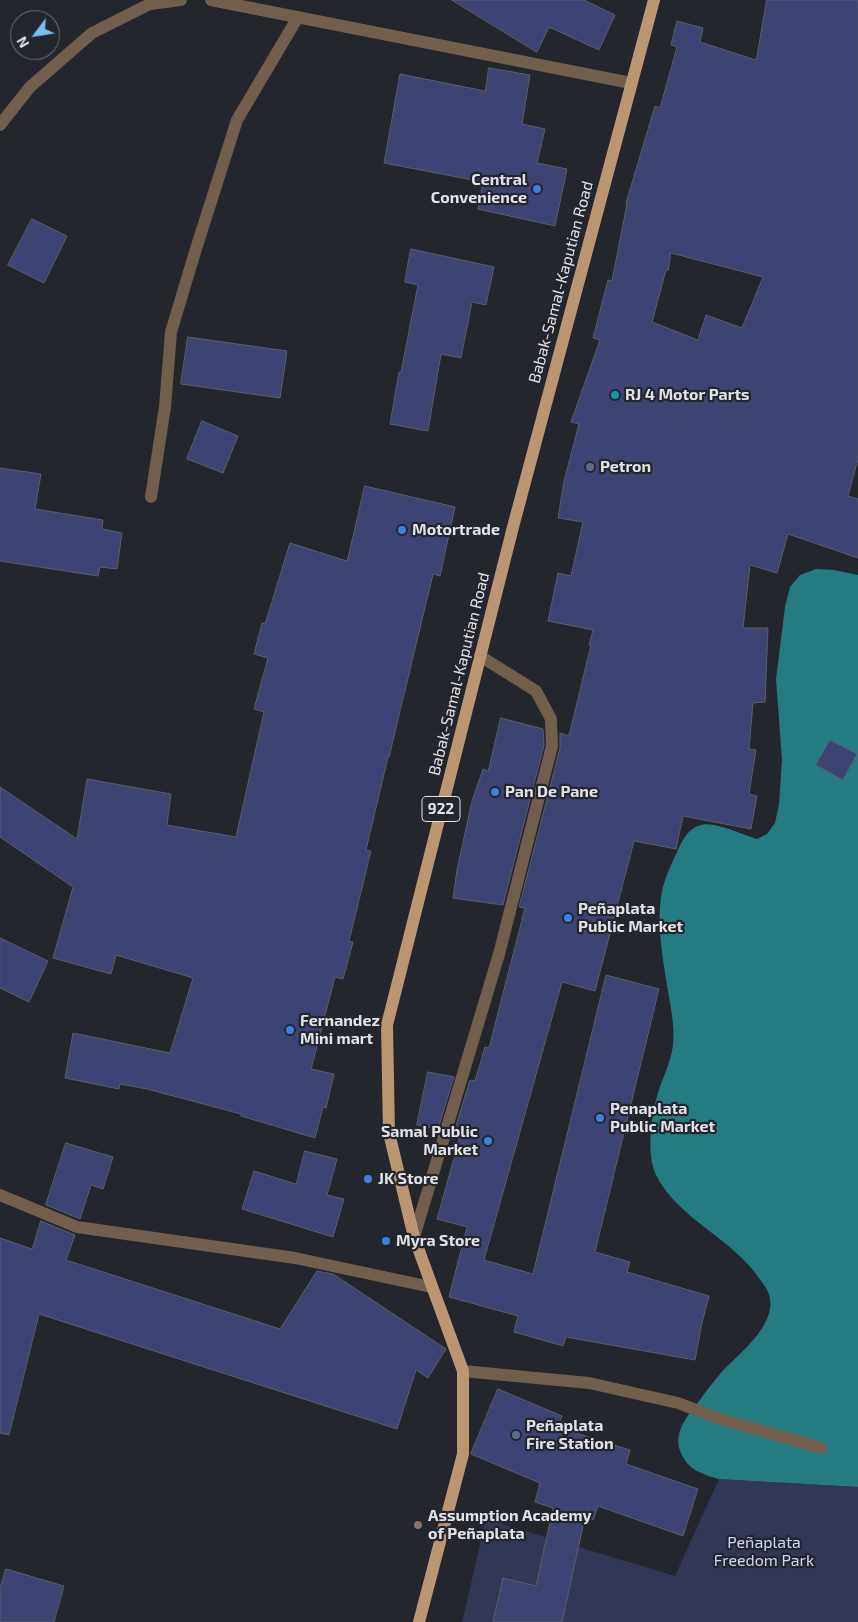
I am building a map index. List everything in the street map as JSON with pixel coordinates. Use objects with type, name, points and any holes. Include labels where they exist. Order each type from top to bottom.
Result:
[{"type":"main road","name":"Babak-Samal-Kaputian Road","points":[[419,1622],[463,1454],[463,1371],[414,1237],[389,1134],[387,1025],[513,527],[654,0]]},
{"type":"street","points":[[0,125],[30,87],[92,33],[150,4],[181,0]]},
{"type":"street","points":[[211,0],[631,83]]},
{"type":"street","points":[[151,497],[165,407],[171,332],[195,252],[237,120],[298,17]]},
{"type":"street","points":[[414,1237],[499,954],[552,746],[551,719],[536,691],[480,656]]},
{"type":"street","points":[[0,1195],[77,1227],[295,1258],[432,1287]]},
{"type":"street","points":[[463,1371],[589,1384],[678,1403],[717,1418],[821,1448]]},
{"type":"green space","name":"Peñaplata Freedom Park","points":[[719,1479],[858,1487],[858,1622],[462,1622],[486,1519],[675,1576]]},
{"type":"shaded area","points":[[816,569],[834,570],[858,575],[858,1487],[719,1479],[696,1471],[683,1458],[678,1440],[682,1426],[717,1377],[756,1337],[769,1315],[770,1304],[766,1288],[748,1264],[735,1251],[691,1216],[666,1190],[656,1175],[650,1146],[655,1102],[671,1057],[673,1045],[672,1018],[660,926],[664,883],[683,839],[692,829],[707,824],[729,829],[757,839],[767,834],[775,823],[779,804],[782,760],[776,679],[785,607],[790,587],[800,575]]},
{"type":"building","points":[[452,0],[584,0],[615,15],[599,50],[549,27],[537,52]]},
{"type":"building","points":[[767,0],[858,0],[858,459],[848,496],[858,499],[858,558],[788,534],[777,573],[750,565],[743,628],[768,628],[765,702],[753,703],[749,749],[756,750],[749,794],[757,796],[751,829],[683,816],[676,849],[634,841],[595,991],[562,982],[484,1260],[533,1274],[606,975],[659,989],[595,1252],[630,1262],[627,1272],[709,1296],[695,1360],[566,1337],[563,1346],[514,1332],[518,1316],[449,1297],[467,1227],[437,1219],[461,1133],[454,1132],[470,1080],[475,1081],[485,1047],[489,1048],[525,908],[519,907],[560,748],[560,733],[569,736],[591,645],[589,645],[593,630],[548,621],[558,573],[571,576],[583,522],[558,518],[564,481],[579,424],[571,422],[600,340],[593,338],[608,280],[612,281],[626,203],[655,106],[660,108],[677,47],[671,45],[677,21],[703,28],[700,42],[756,60]],"holes":[[[671,253],[763,277],[742,328],[706,315],[698,340],[652,322],[666,270],[668,270]]]},
{"type":"building","points":[[489,68],[530,75],[522,124],[545,129],[537,163],[567,169],[555,226],[478,209],[483,182],[384,163],[400,74],[485,91]]},
{"type":"building","points":[[32,219],[67,236],[44,283],[8,265]]},
{"type":"building","points":[[411,249],[494,267],[486,305],[472,302],[461,358],[441,354],[428,431],[390,424],[418,285],[405,282]]},
{"type":"building","points":[[188,337],[287,351],[280,398],[181,384]]},
{"type":"building","points":[[202,421],[238,436],[223,473],[187,459]]},
{"type":"building","points":[[0,468],[41,474],[35,509],[103,520],[102,529],[122,533],[117,569],[100,567],[98,576],[0,561]]},
{"type":"building","points":[[365,486],[455,507],[440,576],[433,574],[366,850],[371,851],[349,941],[353,942],[343,979],[335,977],[311,1069],[334,1074],[326,1108],[323,1107],[315,1138],[241,1116],[241,1114],[147,1089],[120,1084],[119,1089],[65,1078],[73,1033],[170,1053],[193,978],[116,955],[111,974],[53,958],[73,887],[0,837],[0,787],[77,839],[87,779],[171,794],[167,825],[236,837],[264,712],[254,709],[268,658],[254,654],[262,623],[265,624],[290,543],[347,561]]},
{"type":"building","points":[[501,718],[543,729],[544,745],[503,905],[453,898],[472,801],[483,769],[488,771]]},
{"type":"building","points":[[830,740],[857,754],[843,780],[816,765]]},
{"type":"building","points":[[0,938],[48,961],[29,1002],[0,988]]},
{"type":"building","points":[[428,1072],[454,1077],[438,1129],[417,1125]]},
{"type":"building","points":[[66,1143],[113,1157],[103,1189],[91,1185],[80,1219],[46,1205]]},
{"type":"building","points":[[305,1151],[337,1159],[327,1195],[344,1199],[333,1237],[242,1209],[254,1171],[296,1184]]},
{"type":"building","points":[[41,1221],[75,1235],[66,1260],[280,1329],[317,1271],[333,1274],[446,1349],[428,1378],[416,1370],[397,1429],[39,1314],[9,1435],[0,1433],[0,1238],[32,1249]]},
{"type":"building","points":[[498,1389],[562,1416],[557,1427],[630,1450],[626,1464],[698,1489],[683,1536],[598,1506],[593,1520],[585,1517],[562,1622],[493,1622],[503,1578],[536,1586],[553,1508],[535,1502],[540,1483],[471,1454]]},
{"type":"building","points":[[6,1569],[64,1586],[54,1622],[0,1622],[0,1589]]},
{"type":"place","name":"Central Convenience","points":[[537,189]]},
{"type":"place","name":"RJ 4 Motor Parts","points":[[615,395]]},
{"type":"place","name":"Petron","points":[[590,467]]},
{"type":"place","name":"Motortrade","points":[[402,530]]},
{"type":"place","name":"Pan De Pane","points":[[495,792]]},
{"type":"place","name":"Peñaplata Public Market","points":[[568,918]]},
{"type":"place","name":"Fernandez Mini mart","points":[[290,1030]]},
{"type":"place","name":"Penaplata Public Market","points":[[600,1118]]},
{"type":"place","name":"Samal Public Market","points":[[488,1141]]},
{"type":"place","name":"JK Store","points":[[368,1179]]},
{"type":"place","name":"Myra Store","points":[[386,1241]]},
{"type":"place","name":"Peñaplata Fire Station","points":[[516,1435]]},
{"type":"place","name":"Assumption Academy of Peñaplata","points":[[418,1525]]}]
